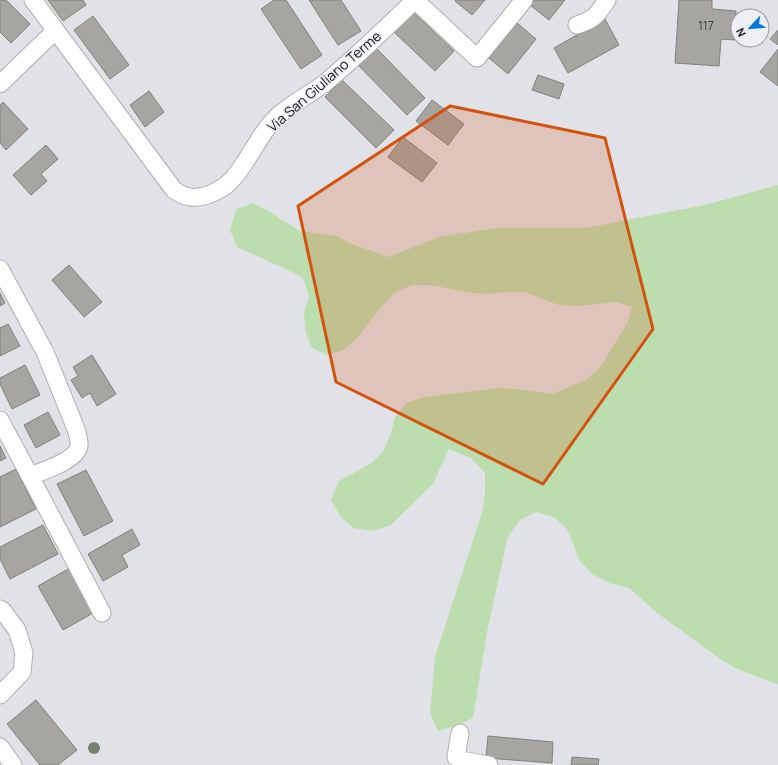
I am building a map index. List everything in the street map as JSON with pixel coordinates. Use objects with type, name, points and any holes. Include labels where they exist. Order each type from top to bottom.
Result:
[{"type":"street","name":"Via San Giuliano Terme","points":[[33,0],[174,190],[181,195],[194,198],[208,195],[217,191],[231,181],[272,122],[286,110],[325,83],[415,0],[477,58],[524,0]]},
{"type":"street","points":[[577,25],[591,20],[607,0]]},
{"type":"street","points":[[0,84],[55,31]]},
{"type":"street","points":[[0,269],[45,352],[76,429],[79,441],[77,450],[67,460],[30,476]]},
{"type":"street","points":[[0,420],[102,613]]},
{"type":"street","points":[[0,609],[16,630],[24,653],[22,672],[0,695]]},
{"type":"street","points":[[460,734],[456,757],[460,760],[489,765]]},
{"type":"street","points":[[0,747],[13,765]]},
{"type":"highlighted area","points":[[450,106],[605,138],[653,329],[543,484],[336,382],[298,206]]},
{"type":"green space","points":[[778,185],[778,684],[735,668],[720,659],[656,612],[629,588],[609,583],[592,574],[580,561],[567,529],[554,517],[536,512],[520,520],[508,536],[487,632],[473,718],[456,726],[438,731],[430,713],[435,657],[483,509],[485,473],[471,458],[449,449],[433,484],[391,525],[372,531],[353,528],[340,516],[331,500],[339,481],[372,463],[384,450],[391,433],[395,417],[406,403],[425,397],[499,388],[552,394],[586,380],[599,369],[627,324],[632,307],[616,302],[579,306],[559,305],[524,292],[486,294],[430,285],[412,285],[395,292],[359,336],[344,350],[326,355],[311,347],[305,329],[304,313],[309,296],[303,278],[237,247],[230,230],[236,209],[253,203],[300,231],[337,236],[354,245],[389,257],[439,237],[496,228],[586,228],[709,204]]},
{"type":"building","points":[[0,0],[6,0],[30,24],[11,43],[0,32]]},
{"type":"building","points":[[48,0],[83,0],[86,5],[63,21]]},
{"type":"building","points":[[274,0],[286,0],[322,55],[301,69],[261,9]]},
{"type":"building","points":[[309,0],[341,0],[361,31],[338,45]]},
{"type":"building","points":[[485,0],[472,15],[455,1]]},
{"type":"building","points":[[533,0],[565,0],[549,20],[530,5]]},
{"type":"building","points":[[679,0],[712,0],[712,9],[730,10],[730,40],[721,39],[719,66],[675,63]]},
{"type":"building","points":[[413,12],[454,51],[435,71],[394,32]]},
{"type":"building","points":[[93,16],[129,65],[110,79],[74,30]]},
{"type":"building","points":[[605,19],[619,45],[568,73],[554,48]]},
{"type":"building","points":[[517,23],[536,39],[508,74],[489,58]]},
{"type":"building","points":[[778,30],[778,45],[770,39]]},
{"type":"building","points":[[375,47],[425,98],[407,115],[358,65]]},
{"type":"building","points":[[778,49],[778,86],[760,72]]},
{"type":"building","points":[[538,75],[564,84],[559,99],[532,90]]},
{"type":"building","points":[[342,80],[394,130],[376,148],[325,97]]},
{"type":"building","points":[[149,91],[164,112],[145,127],[130,105]]},
{"type":"building","points":[[432,100],[464,124],[448,145],[416,121]]},
{"type":"building","points":[[3,102],[28,129],[6,150],[0,143],[0,105]]},
{"type":"building","points":[[403,137],[437,163],[422,182],[388,157]]},
{"type":"building","points":[[46,145],[58,159],[41,174],[47,181],[31,195],[13,175]]},
{"type":"building","points":[[69,265],[102,302],[84,317],[52,280]]},
{"type":"building","points":[[0,293],[5,303],[0,306]]},
{"type":"building","points":[[8,324],[20,346],[0,356],[0,328]]},
{"type":"building","points":[[92,355],[116,394],[97,406],[90,393],[82,398],[71,380],[78,376],[73,367]]},
{"type":"building","points":[[25,365],[40,395],[12,409],[0,384],[0,378]]},
{"type":"building","points":[[48,412],[60,435],[36,448],[24,425]]},
{"type":"building","points":[[0,446],[6,458],[0,461]]},
{"type":"building","points":[[16,469],[36,509],[0,527],[0,477]]},
{"type":"building","points":[[86,470],[113,521],[84,536],[57,484]]},
{"type":"building","points":[[43,525],[58,554],[10,579],[0,559],[0,547]]},
{"type":"building","points":[[132,529],[140,545],[122,555],[128,567],[103,581],[88,554]]},
{"type":"building","points":[[70,568],[95,612],[63,630],[38,586]]},
{"type":"building","points":[[36,700],[77,750],[58,765],[40,765],[7,724]]},
{"type":"building","points":[[488,736],[553,742],[552,763],[486,758]]},
{"type":"building","points":[[572,757],[599,759],[598,765],[571,765]]}]
